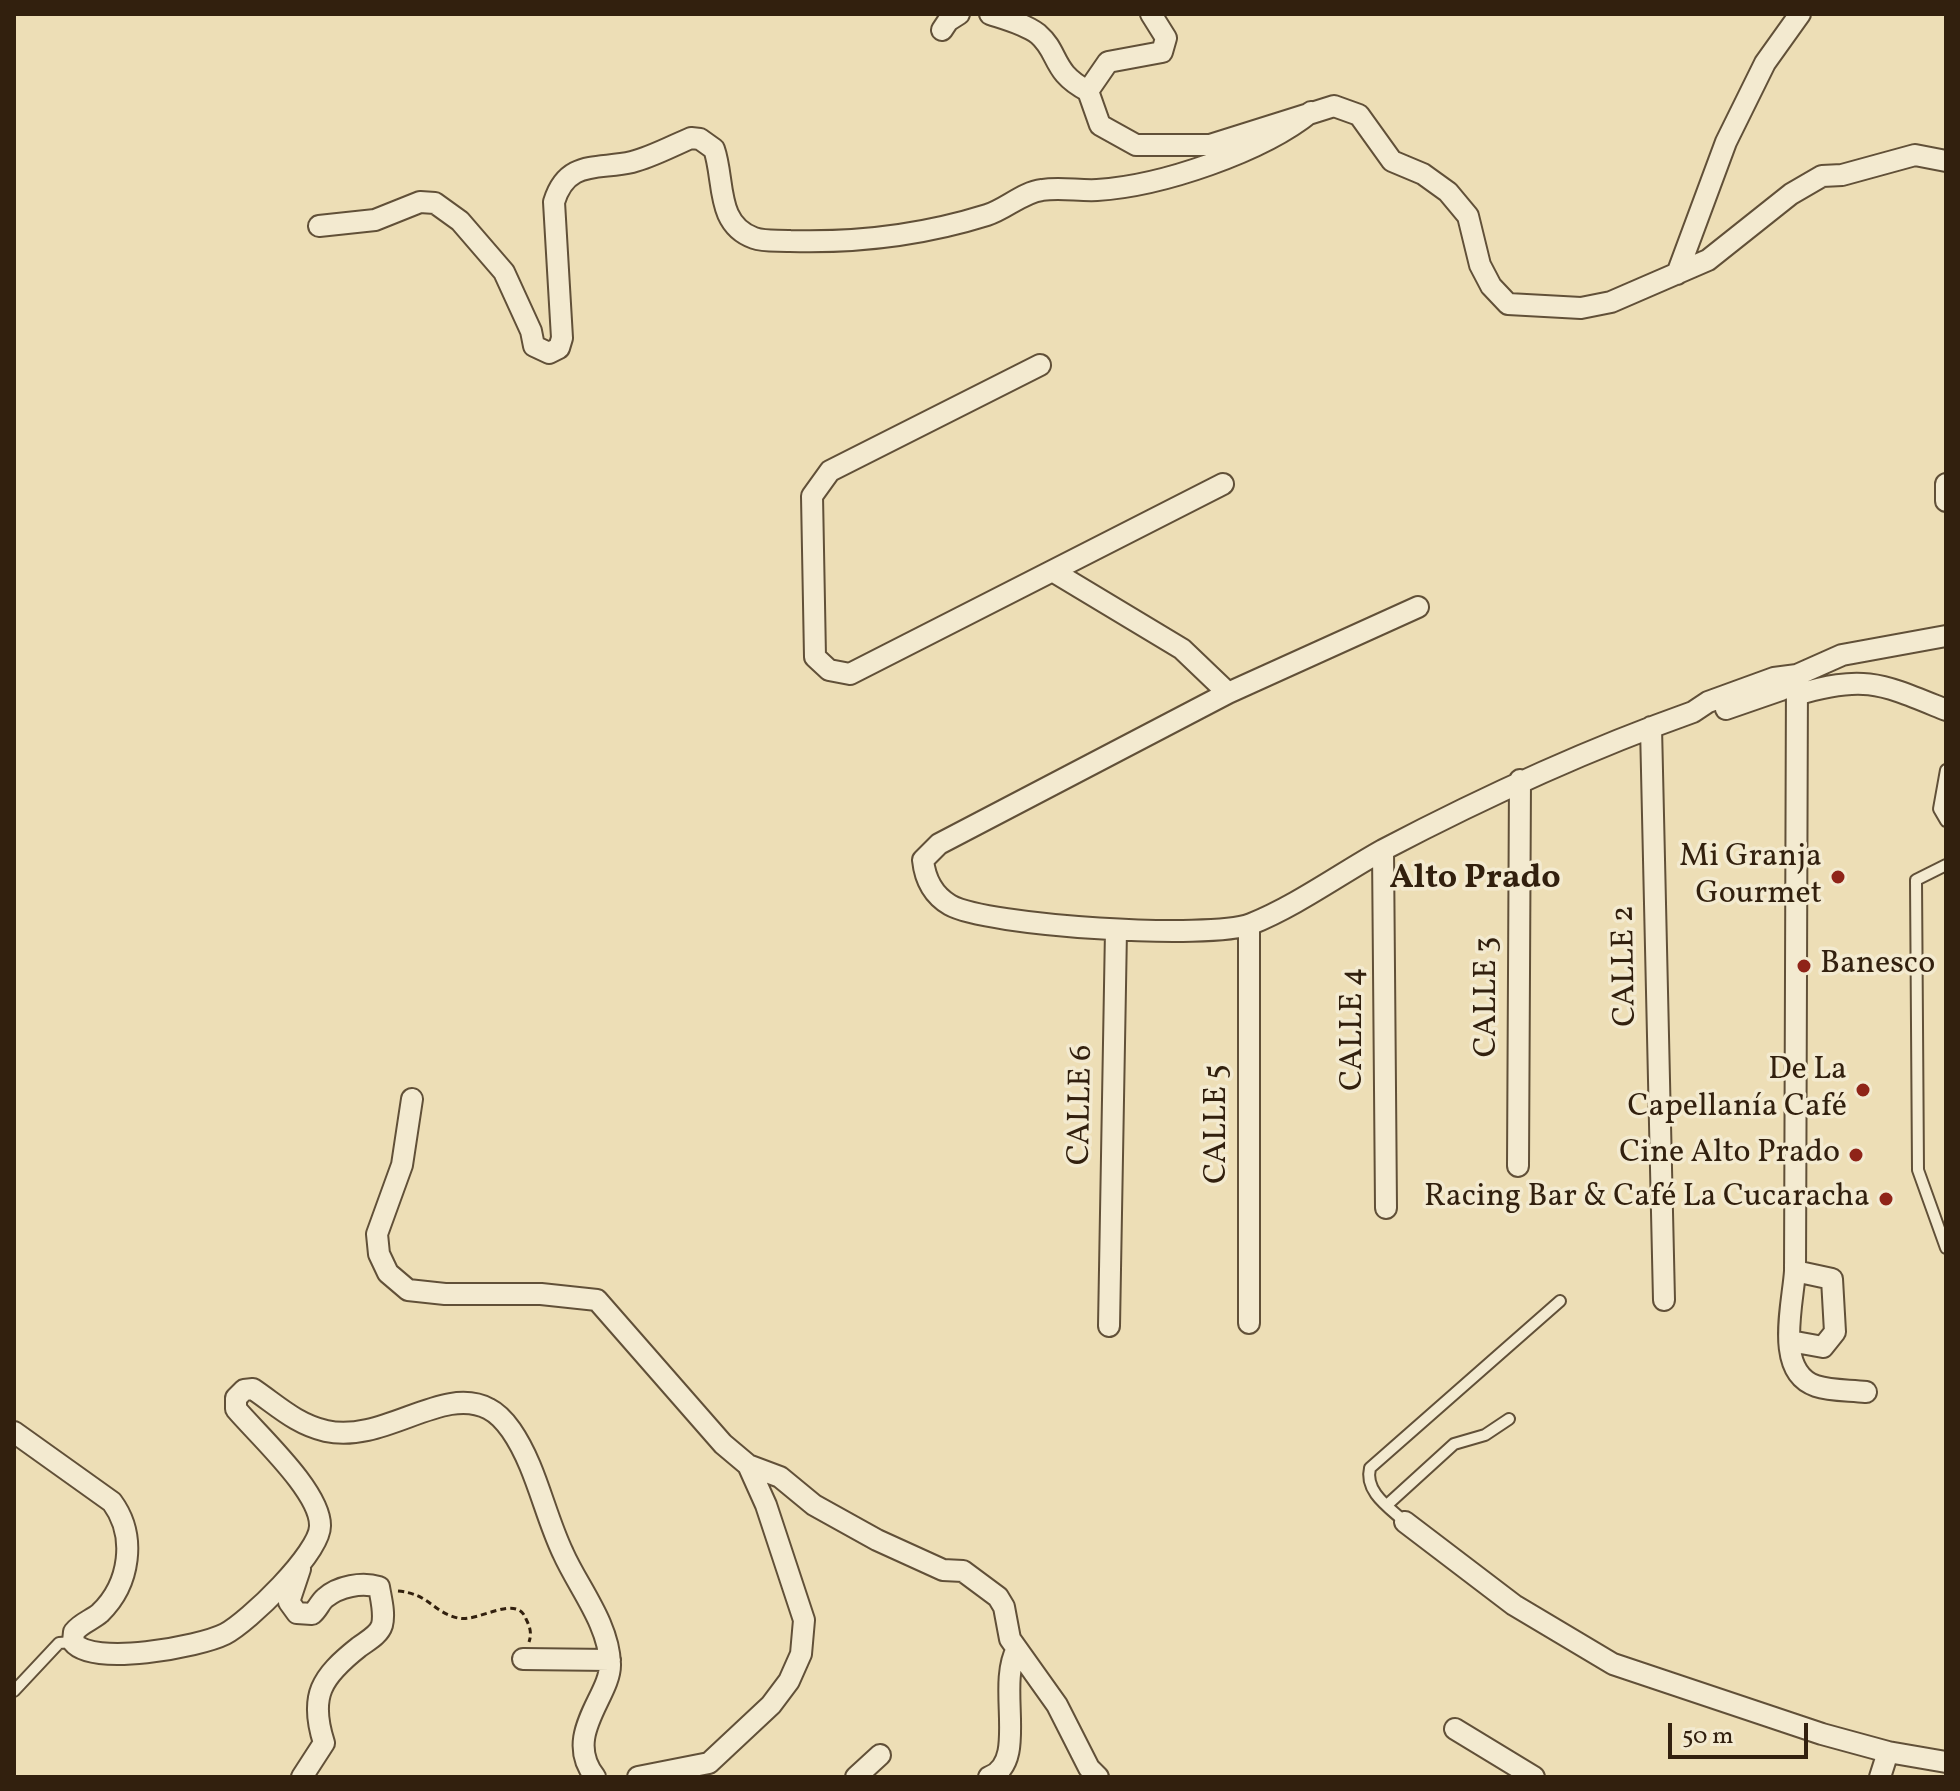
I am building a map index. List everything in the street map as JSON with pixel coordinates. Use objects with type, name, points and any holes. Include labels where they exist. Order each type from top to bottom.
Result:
[{"type":"street","points":[[942,30],[948,21],[959,14]]},
{"type":"street","points":[[990,14],[1039,35],[1057,67],[1070,82],[1088,91],[1100,125],[1136,145],[1210,145],[1334,106],[1352,111],[1364,121],[1392,161],[1423,174],[1448,192],[1468,216],[1480,265],[1491,286],[1508,304],[1581,308],[1611,302],[1708,260],[1791,194],[1822,176],[1842,175],[1915,155],[1946,161]]},
{"type":"street","points":[[1088,91],[1108,62],[1162,52],[1166,38],[1151,14]]},
{"type":"street","points":[[1677,274],[1726,142],[1765,63],[1800,14]]},
{"type":"street","points":[[319,226],[375,220],[420,202],[435,203],[460,221],[504,272],[531,331],[534,346],[549,353],[559,348],[562,338],[554,202],[559,187],[588,167],[627,163],[691,138],[700,139],[714,149],[728,218],[744,232],[774,241],[848,242],[898,237],[985,215],[1040,189],[1100,190],[1168,177],[1256,148],[1285,134],[1311,112]]},
{"type":"street","points":[[1040,365],[830,471],[812,496],[815,657],[829,670],[850,674],[1223,484]]},
{"type":"street","points":[[1946,484],[1946,501]]},
{"type":"street","points":[[1054,572],[1182,649],[1228,693]]},
{"type":"street","points":[[1418,607],[1228,693],[939,844],[923,860],[927,881],[950,905],[963,911],[1116,930],[1195,932],[1249,925],[1383,850],[1520,780],[1774,678],[1797,685],[1864,682],[1886,685],[1946,710]]},
{"type":"street","points":[[1797,685],[1842,655],[1946,636]]},
{"type":"street","points":[[1797,685],[1795,1271],[1791,1359],[1797,1372],[1809,1383],[1866,1392]]},
{"type":"street","name":"CALLE 2","points":[[1651,727],[1664,1300]]},
{"type":"street","name":"CALLE 3","points":[[1518,1166],[1520,780]]},
{"type":"street","name":"CALLE 4","points":[[1383,850],[1386,1208]]},
{"type":"street","name":"CALLE 5","points":[[1249,925],[1249,1323]]},
{"type":"street","name":"CALLE 6","points":[[1109,1326],[1116,930]]},
{"type":"street","points":[[412,1099],[402,1165],[377,1234],[379,1254],[388,1273],[408,1290],[445,1294],[541,1294],[597,1300],[723,1444],[748,1465],[780,1477],[814,1505],[877,1540],[943,1570],[963,1571],[983,1583],[1002,1603],[1007,1633],[1057,1705],[1089,1768],[1098,1777]]},
{"type":"street","points":[[1790,1341],[1823,1347],[1835,1332],[1832,1279],[1795,1271]]},
{"type":"street","points":[[302,1777],[324,1743],[315,1708],[322,1687],[338,1665],[377,1633],[382,1624],[379,1587],[346,1587],[329,1595],[312,1614],[297,1613],[289,1602],[300,1568],[320,1527],[316,1509],[301,1484],[236,1409],[236,1398],[244,1390],[253,1389],[301,1423],[328,1431],[373,1431],[442,1405],[471,1401],[492,1409],[510,1428],[562,1552],[602,1628],[610,1660],[610,1672],[589,1713],[586,1774]]},
{"type":"street","points":[[14,1432],[112,1502],[125,1525],[126,1564],[117,1593],[101,1612],[79,1626],[73,1642],[86,1651],[136,1653],[181,1647],[226,1633],[300,1568]]},
{"type":"street","points":[[638,1777],[709,1763],[771,1705],[789,1681],[801,1654],[804,1620],[766,1505],[748,1465]]},
{"type":"street","points":[[1405,1522],[1505,1599],[1613,1664],[1781,1722],[1888,1752],[1946,1762]]},
{"type":"street","points":[[989,1777],[998,1774],[1009,1759],[1012,1741],[1007,1698],[1012,1657],[1017,1649]]},
{"type":"street","points":[[530,1659],[610,1660]]},
{"type":"street","points":[[1455,1729],[1534,1777]]},
{"type":"street","points":[[1880,1777],[1888,1752]]},
{"type":"street","points":[[856,1777],[880,1755]]},
{"type":"lane","points":[[1946,770],[1939,809],[1946,821]]},
{"type":"lane","points":[[1946,865],[1916,880],[1918,1170],[1946,1248]]},
{"type":"lane","points":[[1405,1522],[1370,1485],[1370,1468],[1560,1301]]},
{"type":"lane","points":[[1387,1505],[1454,1444],[1485,1435],[1509,1419]]},
{"type":"lane","points":[[14,1691],[59,1643],[73,1642]]},
{"type":"path","points":[[379,1587],[418,1593],[460,1619],[475,1618],[507,1608],[521,1611],[531,1631],[530,1659]]},
{"type":"place","name":"Mi Granja Gourmet","points":[[1838,877]]},
{"type":"place","name":"Banesco","points":[[1804,966]]},
{"type":"place","name":"De La Capellanía Café","points":[[1863,1090]]},
{"type":"place","name":"Cine Alto Prado","points":[[1856,1155]]},
{"type":"place","name":"Racing Bar & Café La Cucaracha","points":[[1886,1199]]},
{"type":"district","name":"Alto Prado","points":[[1475,881]]}]
